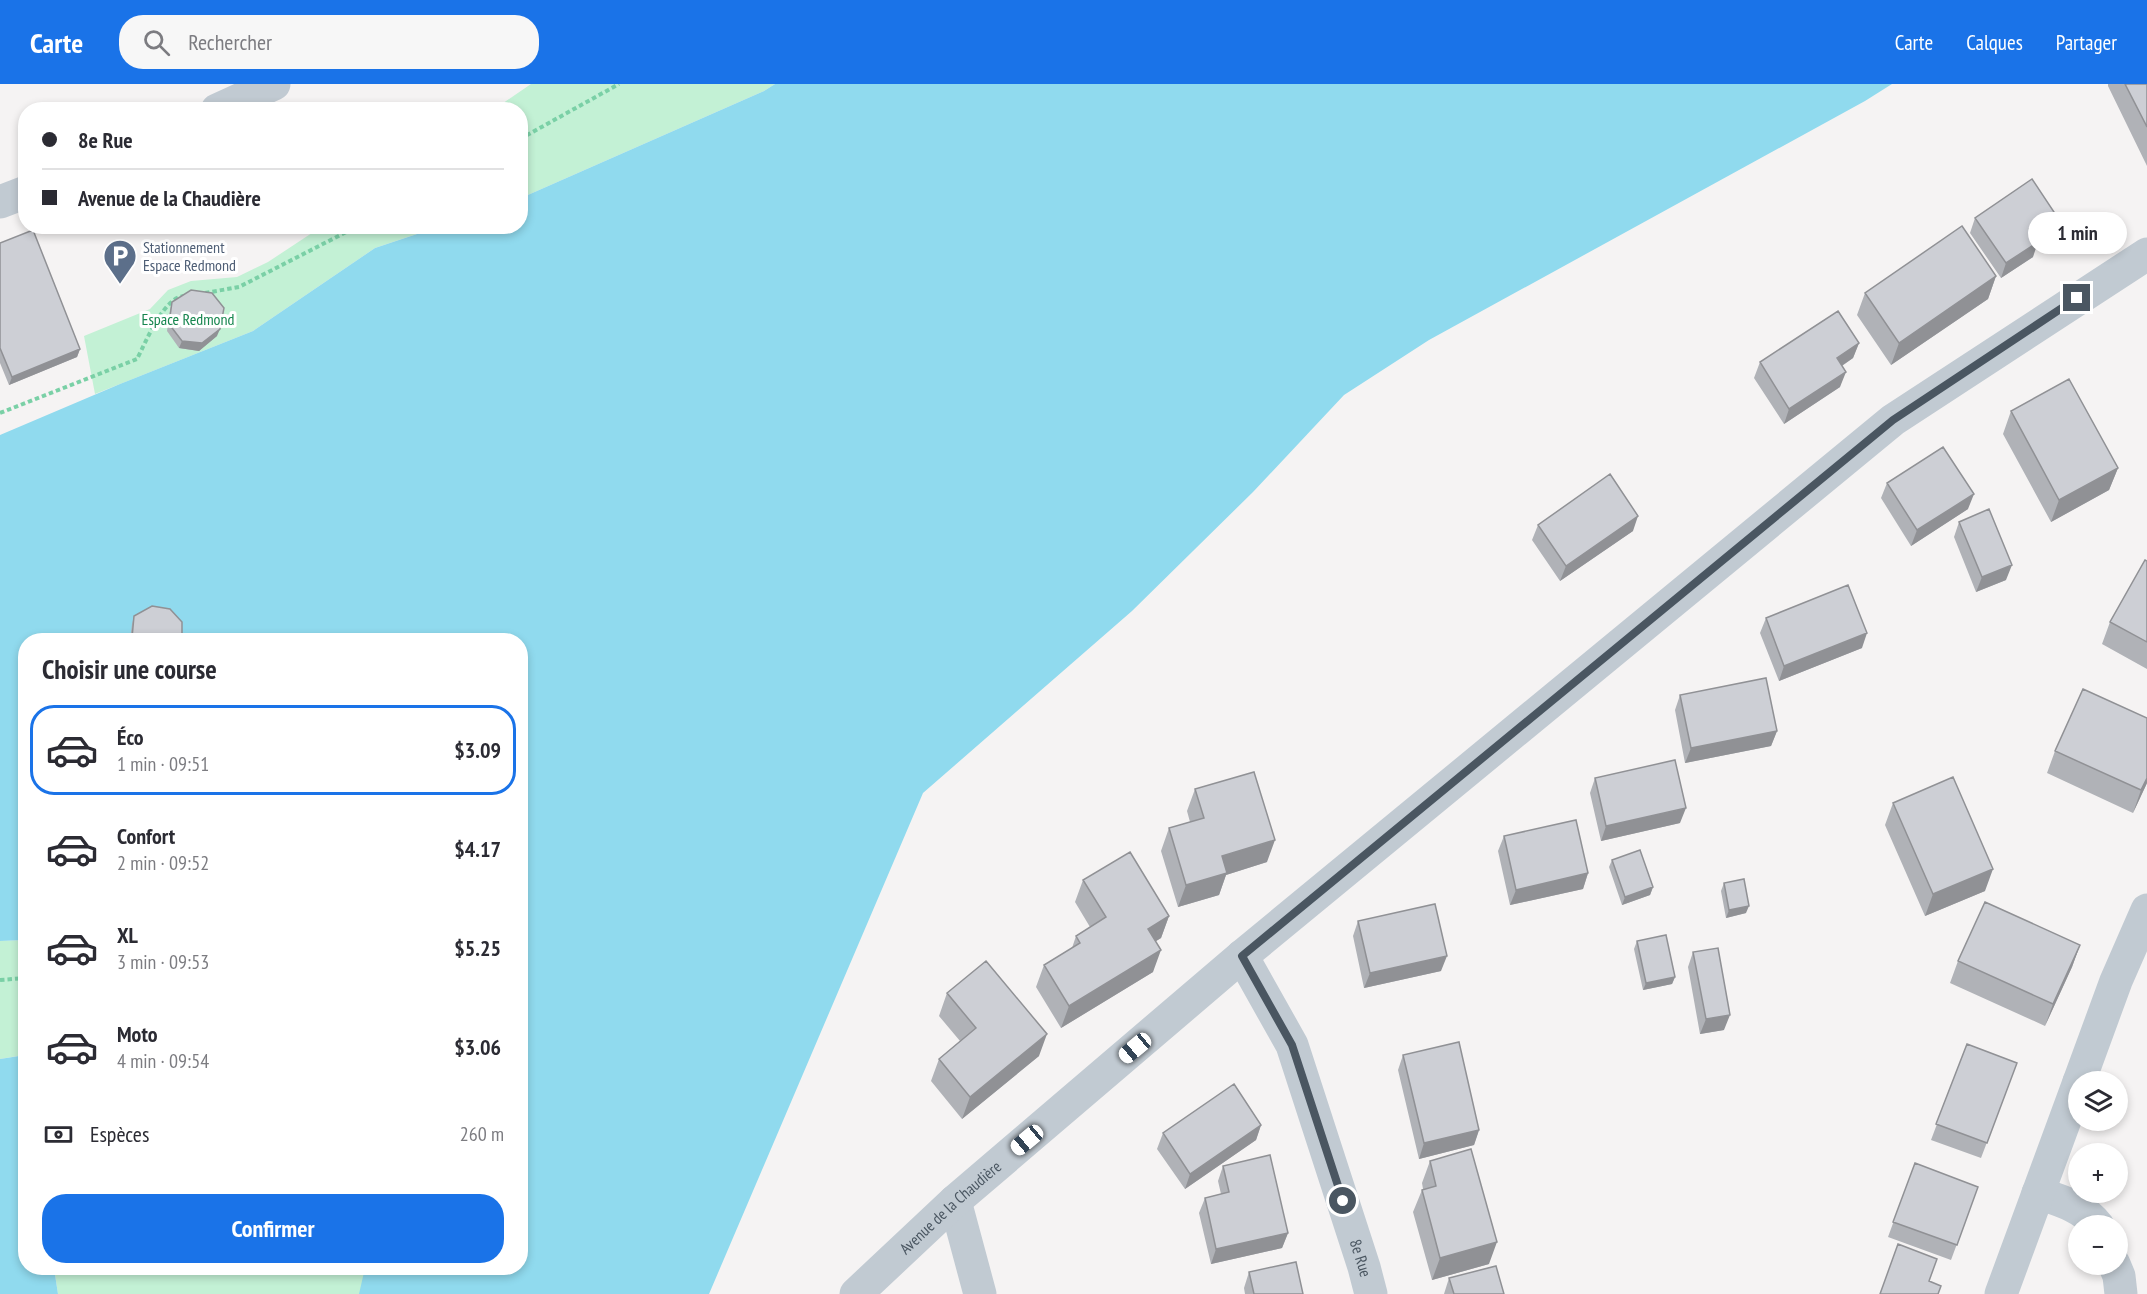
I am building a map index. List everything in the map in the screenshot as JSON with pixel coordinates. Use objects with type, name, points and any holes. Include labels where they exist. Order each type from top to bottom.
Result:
[{"type":"street","points":[[235,102],[274,84]]},
{"type":"street","points":[[0,202],[18,195]]},
{"type":"street","name":"Avenue de la Chaudière","points":[[856,1294],[955,1202],[1242,956],[1893,420],[2147,254]]},
{"type":"street","points":[[2083,1071],[2116,981],[2147,910]]},
{"type":"street","name":"8e Rue","points":[[1242,956],[1292,1045],[1365,1267],[1371,1294]]},
{"type":"street","points":[[2001,1294],[2068,1112]]},
{"type":"street","points":[[2038,1193],[2068,1203],[2087,1215]]},
{"type":"street","points":[[955,1202],[980,1294]]},
{"type":"street","points":[[2119,1275],[2121,1294]]},
{"type":"path","points":[[528,135],[619,84]]},
{"type":"path","points":[[204,293],[239,286],[342,234]]},
{"type":"path","points":[[0,413],[137,359],[159,316],[170,303],[180,296],[192,295]]},
{"type":"path","points":[[0,980],[18,979]]},
{"type":"green space","points":[[531,84],[775,84],[764,91],[528,195],[528,102],[505,102]]},
{"type":"green space","name":"Espace Redmond","points":[[310,234],[417,234],[375,248],[253,331],[95,394],[84,336],[150,309],[168,290],[191,281],[237,277],[268,262]]},
{"type":"green space","points":[[18,940],[18,1056],[0,1059],[0,941]]},
{"type":"green space","points":[[55,1275],[365,1275],[361,1294],[58,1294]]},
{"type":"water","points":[[775,84],[1892,84],[1865,101],[1429,340],[1344,395],[1253,492],[1132,611],[923,793],[709,1294],[359,1294],[363,1275],[528,1275],[528,633],[18,633],[18,940],[0,941],[0,435],[253,331],[375,248],[417,234],[528,234],[528,195],[764,91]]},
{"type":"water","points":[[18,1056],[18,1275],[55,1275],[58,1294],[0,1294],[0,1059]]},
{"type":"building","points":[[2125,84],[2147,84],[2147,127]]},
{"type":"building","points":[[2032,179],[2054,212],[2029,229],[2038,242],[2006,263],[1975,218]]},
{"type":"building","points":[[1962,226],[1996,276],[1899,343],[1865,293]]},
{"type":"building","points":[[23,234],[35,234],[80,349],[12,377],[0,348],[0,243]]},
{"type":"building","points":[[191,290],[212,293],[224,308],[220,329],[202,343],[182,341],[169,324],[172,302]]},
{"type":"building","points":[[1838,311],[1859,343],[1837,358],[1846,372],[1789,409],[1760,362]]},
{"type":"building","points":[[2069,379],[2118,468],[2059,500],[2011,411]]},
{"type":"building","points":[[1943,447],[1974,494],[1917,530],[1887,483]]},
{"type":"building","points":[[1610,474],[1638,516],[1566,566],[1538,525]]},
{"type":"building","points":[[1989,509],[2012,565],[1982,577],[1959,522]]},
{"type":"building","points":[[2145,560],[2147,561],[2147,642],[2110,622]]},
{"type":"building","points":[[1848,585],[1867,633],[1784,666],[1766,618]]},
{"type":"building","points":[[152,606],[170,609],[182,622],[182,633],[132,633],[134,616]]},
{"type":"building","points":[[1766,678],[1777,731],[1691,748],[1680,695]]},
{"type":"building","points":[[2083,689],[2147,718],[2147,778],[2141,790],[2055,751]]},
{"type":"building","points":[[1675,760],[1686,808],[1606,826],[1595,778]]},
{"type":"building","points":[[1254,772],[1275,840],[1222,856],[1227,873],[1186,885],[1169,828],[1204,818],[1195,789]]},
{"type":"building","points":[[1953,777],[1993,869],[1933,894],[1893,803]]},
{"type":"building","points":[[1576,820],[1588,873],[1516,890],[1504,836]]},
{"type":"building","points":[[1640,850],[1653,887],[1625,897],[1612,860]]},
{"type":"building","points":[[1130,852],[1169,916],[1148,929],[1161,950],[1069,1006],[1044,965],[1080,943],[1076,936],[1106,917],[1083,880]]},
{"type":"building","points":[[1744,879],[1749,906],[1729,910],[1724,883]]},
{"type":"building","points":[[1985,902],[2080,945],[2053,1004],[1958,961]]},
{"type":"building","points":[[1435,904],[1447,956],[1370,973],[1358,921]]},
{"type":"building","points":[[1666,935],[1675,977],[1646,983],[1637,941]]},
{"type":"building","points":[[1718,948],[1730,1015],[1706,1019],[1693,952]]},
{"type":"building","points":[[986,961],[1047,1034],[970,1097],[939,1059],[976,1028],[947,993]]},
{"type":"building","points":[[1459,1042],[1479,1130],[1424,1143],[1403,1055]]},
{"type":"building","points":[[1967,1044],[2017,1063],[1987,1143],[1936,1124]]},
{"type":"building","points":[[1234,1084],[1261,1125],[1190,1174],[1163,1133]]},
{"type":"building","points":[[1471,1149],[1497,1242],[1440,1258],[1422,1190],[1436,1186],[1430,1161]]},
{"type":"building","points":[[1270,1155],[1288,1233],[1216,1249],[1205,1198],[1229,1192],[1223,1166]]},
{"type":"building","points":[[1915,1163],[1978,1187],[1957,1245],[1893,1222]]},
{"type":"building","points":[[1898,1244],[1937,1259],[1929,1281],[1941,1286],[1938,1294],[1880,1294]]},
{"type":"building","points":[[1296,1262],[1303,1294],[1254,1294],[1249,1272]]},
{"type":"building","points":[[1496,1266],[1504,1294],[1454,1294],[1449,1278]]},
{"type":"place","name":"Stationnement Espace Redmond","points":[[120,285]]},
{"type":"route","points":[[1343,1201],[1292,1045],[1242,956],[1893,420],[2077,298]]}]
